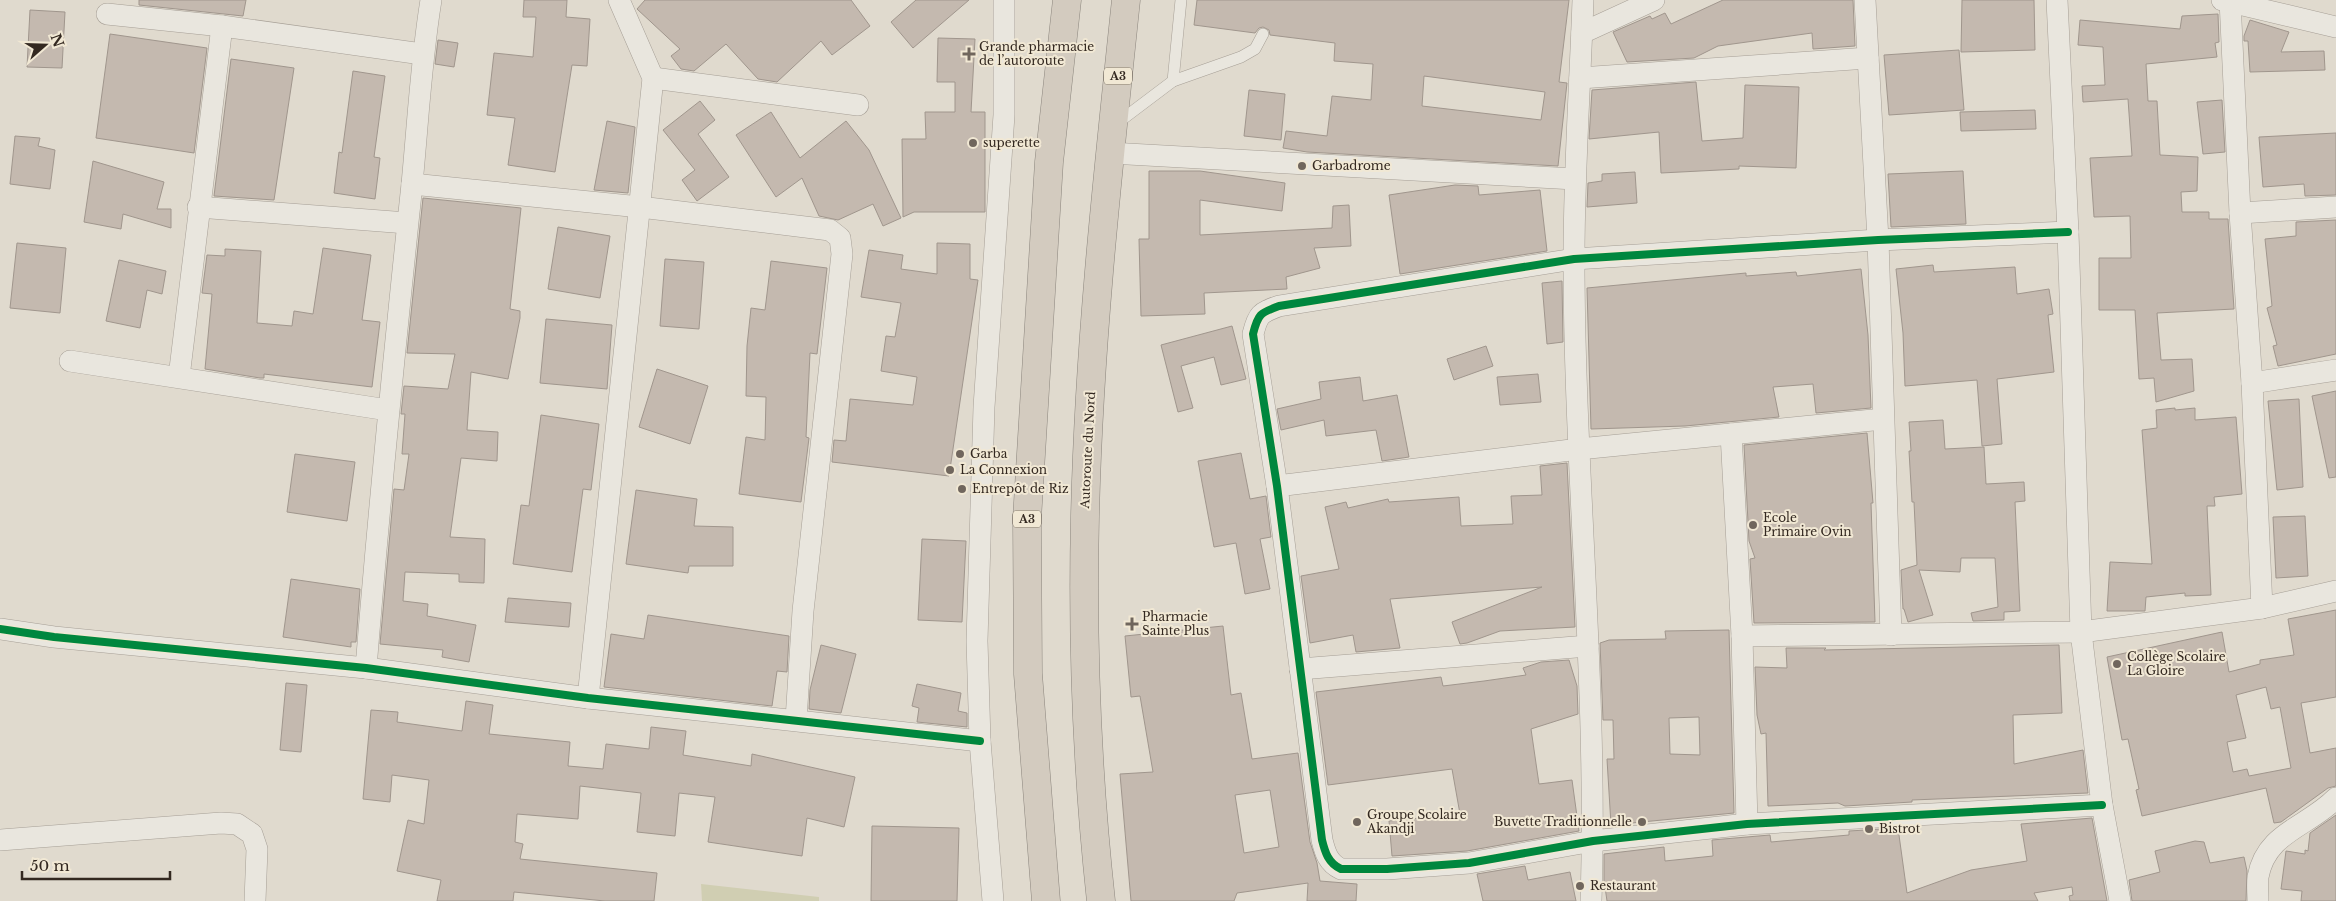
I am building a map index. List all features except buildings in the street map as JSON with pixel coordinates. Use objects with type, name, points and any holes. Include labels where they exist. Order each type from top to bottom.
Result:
[{"type":"highway","points":[[1054,0],[1063,35]]},
{"type":"highway","name":"A3","points":[[1046,901],[1028,674],[1027,519],[1049,162],[1067,0]]},
{"type":"highway","name":"Autoroute du Nord","points":[[1101,901],[1093,828],[1084,663],[1085,516],[1095,327],[1126,0]]},
{"type":"street","points":[[366,668],[388,410],[412,184],[422,54],[431,0]]},
{"type":"street","points":[[588,698],[653,78],[619,0]]},
{"type":"street","points":[[993,901],[980,741],[977,641],[980,518],[989,331],[1004,115],[1004,0]]},
{"type":"street","points":[[1583,0],[1575,179],[1574,259],[1579,449],[1588,646],[1593,841],[1592,901]]},
{"type":"street","points":[[1582,33],[1654,0]]},
{"type":"street","points":[[1865,0],[1878,240],[1891,635]]},
{"type":"street","points":[[2057,0],[2068,232],[2081,632],[2102,805],[2120,901]]},
{"type":"street","points":[[2262,608],[2252,383],[2227,1],[2336,27]]},
{"type":"street","points":[[107,14],[222,26],[422,54]]},
{"type":"street","points":[[179,377],[198,207],[222,26]]},
{"type":"street","points":[[1580,78],[1868,58]]},
{"type":"street","points":[[653,78],[858,105]]},
{"type":"street","points":[[1112,140],[1575,179]]},
{"type":"street","points":[[412,184],[640,207],[830,230],[840,238],[842,254],[803,611],[796,720]]},
{"type":"street","points":[[198,207],[407,223]]},
{"type":"street","points":[[2240,213],[2336,207]]},
{"type":"street","points":[[2068,232],[1878,240],[1574,259],[1278,306],[1264,311],[1257,318],[1253,334],[1277,486],[1322,840],[1329,860],[1335,866],[1341,869],[1387,869],[1469,863],[1593,841],[1747,824],[2102,805]]},
{"type":"street","points":[[70,361],[388,410]]},
{"type":"street","points":[[2252,383],[2336,370]]},
{"type":"street","points":[[1277,486],[1579,449],[1883,420]]},
{"type":"street","points":[[1731,434],[1742,636],[1747,824]]},
{"type":"street","points":[[1742,636],[2081,632],[2262,608],[2336,591]]},
{"type":"street","points":[[0,629],[54,638],[366,668],[588,698],[980,741]]},
{"type":"street","points":[[1300,669],[1588,646]]},
{"type":"street","points":[[2258,901],[2258,877],[2265,856],[2276,840],[2327,808],[2336,798]]},
{"type":"street","points":[[0,840],[221,823],[236,824],[252,834],[256,849],[255,901]]},
{"type":"lane","points":[[1173,82],[1181,0]]},
{"type":"lane","points":[[1112,140],[1173,82],[1241,57],[1255,49],[1263,34]]},
{"type":"shaded area","points":[[701,884],[819,897],[819,901],[702,901]]},
{"type":"cycle path","points":[[2068,232],[1878,240],[1574,259],[1279,306],[1258,318],[1253,334],[1277,486],[1322,840],[1326,853],[1337,867],[1341,869],[1387,869],[1469,863],[1593,841],[1747,824],[2102,805]]},
{"type":"cycle path","points":[[0,629],[54,637],[366,668],[588,698],[980,741]]},
{"type":"place","name":"Grande pharmacie de l’autoroute","points":[[969,54]]},
{"type":"place","name":"superette","points":[[973,143]]},
{"type":"place","name":"Garbadrome","points":[[1302,166]]},
{"type":"place","name":"Garba","points":[[960,454]]},
{"type":"place","name":"La Connexion","points":[[950,470]]},
{"type":"place","name":"Entrepôt de Riz","points":[[962,489]]},
{"type":"place","name":"Ecole Primaire Ovin","points":[[1753,525]]},
{"type":"place","name":"Pharmacie Sainte Plus","points":[[1132,624]]},
{"type":"place","name":"Collège Scolaire La Gloire","points":[[2117,664]]},
{"type":"place","name":"Groupe Scolaire Akandji","points":[[1357,822]]},
{"type":"place","name":"Buvette Traditionnelle","points":[[1642,822]]},
{"type":"place","name":"Bistrot","points":[[1869,829]]},
{"type":"place","name":"Restaurant","points":[[1580,886]]}]
